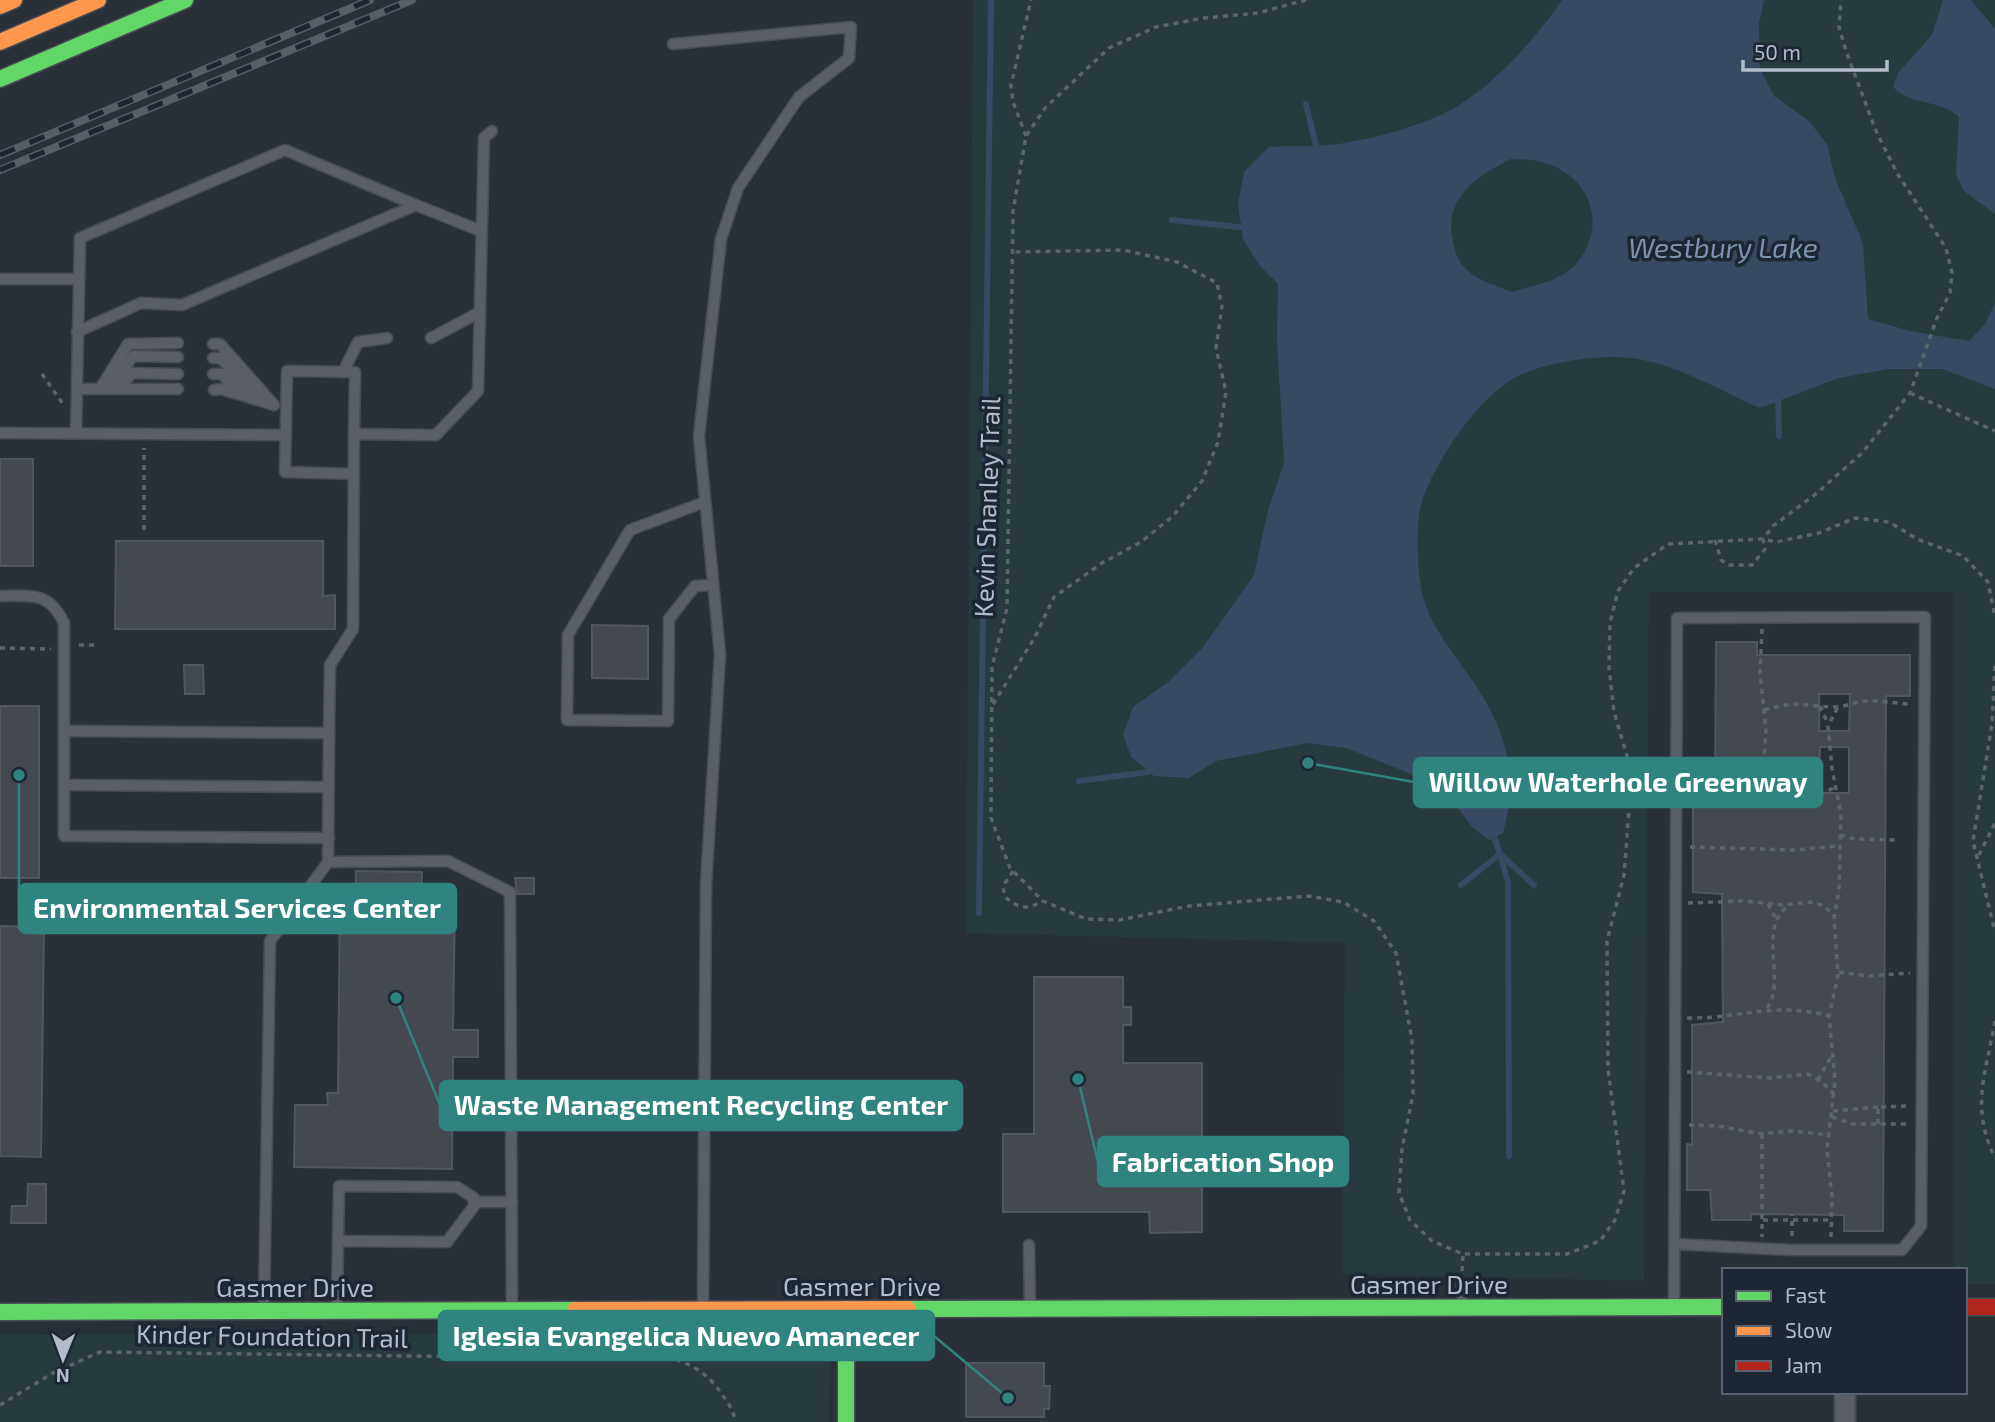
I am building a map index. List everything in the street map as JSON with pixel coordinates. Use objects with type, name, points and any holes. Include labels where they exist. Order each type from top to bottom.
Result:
[{"type":"main road","points":[[0,6],[14,0]]},
{"type":"main road","points":[[0,42],[98,0]]},
{"type":"main road","points":[[0,77],[185,0]]},
{"type":"main road","name":"Gasmer Drive","points":[[0,1312],[1722,1307]]},
{"type":"main road","points":[[1967,1307],[1995,1307]]},
{"type":"main road","points":[[846,1308],[846,1422]]},
{"type":"street","points":[[1844,1394],[1845,1422]]},
{"type":"lane","points":[[673,44],[851,27],[849,58],[799,97],[738,188],[721,239],[699,436],[720,654],[706,885],[703,1310]]},
{"type":"lane","points":[[354,434],[436,435],[478,391],[484,138],[492,131]]},
{"type":"lane","points":[[76,428],[80,238],[285,150],[481,231]]},
{"type":"lane","points":[[77,332],[141,303],[182,305],[416,205]]},
{"type":"lane","points":[[0,279],[79,279]]},
{"type":"lane","points":[[431,338],[480,312]]},
{"type":"lane","points":[[342,372],[358,342],[387,338]]},
{"type":"lane","points":[[110,389],[128,344],[178,343]]},
{"type":"lane","points":[[213,344],[220,344],[274,405]]},
{"type":"lane","points":[[110,389],[133,356],[178,357]]},
{"type":"lane","points":[[213,358],[221,358],[259,401]]},
{"type":"lane","points":[[264,1311],[270,941],[328,862],[330,665],[353,629],[355,372],[287,371],[285,472],[354,474]]},
{"type":"lane","points":[[110,389],[132,373],[178,374]]},
{"type":"lane","points":[[213,374],[222,374],[242,395]]},
{"type":"lane","points":[[77,389],[178,388]]},
{"type":"lane","points":[[214,390],[242,395],[286,409]]},
{"type":"lane","points":[[0,433],[76,428],[145,433],[286,435]]},
{"type":"lane","points":[[705,502],[630,530],[568,635],[568,720],[668,721],[669,619],[695,586],[713,585]]},
{"type":"lane","points":[[0,596],[46,599],[57,608],[64,623],[69,644],[64,836],[329,838]]},
{"type":"lane","points":[[1674,1307],[1677,618],[1925,617],[1921,1226],[1902,1250],[1792,1250],[1675,1244]]},
{"type":"lane","points":[[65,731],[329,733]]},
{"type":"lane","points":[[65,785],[329,787]]},
{"type":"lane","points":[[328,862],[448,861],[510,892],[512,1310]]},
{"type":"lane","points":[[337,1310],[338,1241],[339,1186],[457,1186],[474,1198],[474,1206],[447,1242],[338,1241]]},
{"type":"lane","points":[[474,1202],[512,1202]]},
{"type":"lane","points":[[1029,1245],[1030,1309]]},
{"type":"lane","points":[[1462,1283],[1462,1308]]},
{"type":"path","points":[[1026,136],[1013,103],[1012,85],[1031,0]]},
{"type":"path","name":"Kevin Shanley Trail","points":[[1306,0],[1258,13],[1204,18],[1156,27],[1109,48],[1045,108],[1026,136],[1013,211],[1007,608],[992,667],[992,818],[998,843],[1013,871],[1043,901],[1086,919],[1119,920],[1189,906],[1309,896],[1343,902],[1374,921],[1399,961],[1412,1040],[1413,1094],[1402,1149],[1399,1193],[1410,1220],[1432,1241],[1462,1254],[1567,1254],[1600,1241],[1615,1220],[1624,1191],[1608,1069],[1607,942],[1624,875],[1629,810],[1627,756],[1614,712],[1609,667],[1610,623],[1618,591],[1634,568],[1668,544],[1763,539],[1776,542],[1819,533],[1855,519],[1889,522],[1917,539],[1963,556],[1988,582],[1995,617]]},
{"type":"path","points":[[1715,540],[1721,560],[1729,565],[1752,565],[1765,549],[1763,539],[1773,526],[1817,493],[1862,453],[1910,393],[1937,318],[1951,293],[1950,258],[1897,173],[1876,131],[1839,27],[1841,0]]},
{"type":"path","points":[[992,705],[1035,637],[1054,597],[1140,542],[1172,517],[1202,481],[1218,442],[1226,392],[1216,348],[1222,306],[1217,283],[1177,262],[1123,250],[1012,252]]},
{"type":"path","points":[[42,374],[76,428]]},
{"type":"path","points":[[1910,393],[1995,431]]},
{"type":"path","points":[[144,530],[145,433]]},
{"type":"path","points":[[1762,617],[1760,673],[1766,731],[1762,789]]},
{"type":"path","points":[[0,649],[51,649],[69,644],[94,645]]},
{"type":"path","points":[[1995,666],[1992,724],[1973,841],[1995,932]]},
{"type":"path","points":[[1764,710],[1777,704],[1838,707],[1852,702],[1871,701],[1925,704]]},
{"type":"path","points":[[1820,705],[1828,726],[1840,807],[1839,890],[1835,916],[1839,972],[1829,1016],[1834,1094],[1829,1135],[1830,1238]]},
{"type":"path","points":[[1828,726],[1838,707]]},
{"type":"path","points":[[1675,783],[1730,794],[1762,789],[1803,794],[1824,793],[1835,787]]},
{"type":"path","points":[[1978,856],[1995,823]]},
{"type":"path","points":[[1840,835],[1855,839],[1899,840]]},
{"type":"path","points":[[1675,847],[1784,850],[1839,846]]},
{"type":"path","points":[[1013,871],[1008,874],[1003,886],[1005,897],[1018,907],[1030,908],[1043,901]]},
{"type":"path","points":[[1675,903],[1813,902],[1835,916]]},
{"type":"path","points":[[1767,903],[1777,921]]},
{"type":"path","points":[[1676,1018],[1756,1014],[1767,1008],[1774,998],[1773,954],[1777,921],[1791,904]]},
{"type":"path","points":[[1839,972],[1867,976],[1922,973]]},
{"type":"path","points":[[1767,1008],[1804,1010],[1829,1016]]},
{"type":"path","points":[[1995,1021],[1980,1100],[1984,1135],[1995,1158]]},
{"type":"path","points":[[1818,1080],[1832,1055]]},
{"type":"path","points":[[1676,1073],[1769,1078],[1808,1074],[1834,1094]]},
{"type":"path","points":[[1833,1111],[1923,1106]]},
{"type":"path","points":[[1878,1107],[1878,1124]]},
{"type":"path","points":[[1832,1117],[1852,1124],[1922,1124]]},
{"type":"path","points":[[1675,1125],[1718,1126],[1762,1134],[1790,1131],[1829,1135]]},
{"type":"path","points":[[1762,1134],[1762,1238]]},
{"type":"path","points":[[1792,1214],[1792,1238]]},
{"type":"path","points":[[1762,1220],[1830,1220]]},
{"type":"path","name":"Kinder Foundation Trail","points":[[0,1405],[53,1373],[100,1352],[562,1358],[634,1353],[676,1359],[711,1378],[734,1413],[735,1422]]},
{"type":"green space","points":[[973,0],[1995,0],[1995,1284],[1967,1284],[1967,1268],[1954,1268],[1954,592],[1649,592],[1644,1281],[1342,1274],[1345,943],[966,933]]},
{"type":"green space","points":[[831,1333],[829,1422],[0,1422],[0,1334]]},
{"type":"water","name":"Westbury Lake","points":[[1562,0],[1764,0],[1759,23],[1760,69],[1774,96],[1809,121],[1827,144],[1835,178],[1863,243],[1868,319],[1910,331],[1969,341],[1985,324],[1995,303],[1995,389],[1942,369],[1888,369],[1839,378],[1760,408],[1688,374],[1631,358],[1571,361],[1544,366],[1519,376],[1495,392],[1482,405],[1446,452],[1422,501],[1418,535],[1419,576],[1426,607],[1441,635],[1490,708],[1505,747],[1510,788],[1503,833],[1489,840],[1472,827],[1441,786],[1346,748],[1307,743],[1216,761],[1189,778],[1154,776],[1131,757],[1123,735],[1133,707],[1168,682],[1203,647],[1254,575],[1268,510],[1284,463],[1277,340],[1278,284],[1260,266],[1243,239],[1238,204],[1244,172],[1269,147],[1345,143],[1395,132],[1443,114],[1460,105],[1493,79],[1551,16]],"holes":[[[1511,159],[1538,161],[1556,167],[1570,176],[1589,202],[1592,217],[1592,233],[1586,249],[1570,270],[1554,279],[1512,292],[1483,280],[1464,267],[1456,253],[1451,226],[1453,212],[1466,190],[1486,173]]]},
{"type":"water","points":[[1943,0],[1971,0],[1995,29],[1995,214],[1964,191],[1956,175],[1959,117],[1943,107],[1908,97],[1893,87],[1898,73],[1932,35]]},
{"type":"building","points":[[0,459],[33,459],[33,566],[0,566]]},
{"type":"building","points":[[116,541],[323,541],[323,596],[335,595],[335,629],[115,629]]},
{"type":"building","points":[[592,625],[648,626],[648,679],[592,678]]},
{"type":"building","points":[[1716,642],[1757,642],[1757,655],[1910,655],[1910,696],[1886,696],[1883,1231],[1844,1231],[1844,1215],[1751,1214],[1751,1220],[1712,1220],[1710,1190],[1687,1190],[1687,1144],[1692,1145],[1692,1025],[1723,1022],[1722,894],[1693,892],[1693,798],[1715,798]],"holes":[[[1819,694],[1850,694],[1849,731],[1819,731]],[[1820,747],[1849,747],[1849,793],[1818,793]]]},
{"type":"building","points":[[184,665],[203,665],[204,694],[185,694]]},
{"type":"building","points":[[0,706],[39,706],[39,878],[0,878]]},
{"type":"building","points":[[356,871],[422,872],[421,903],[455,904],[453,1030],[478,1030],[478,1057],[453,1057],[452,1169],[294,1167],[295,1105],[328,1105],[327,1093],[338,1093],[340,902],[355,902]]},
{"type":"building","points":[[515,878],[534,878],[534,894],[517,894]]},
{"type":"building","points":[[0,926],[44,927],[41,1157],[0,1156]]},
{"type":"building","points":[[1034,977],[1123,977],[1123,1007],[1131,1007],[1131,1025],[1123,1025],[1123,1063],[1202,1063],[1202,1232],[1150,1233],[1149,1212],[1003,1212],[1003,1134],[1034,1134]]},
{"type":"building","points":[[28,1184],[46,1184],[46,1223],[11,1223],[12,1206],[27,1206]]},
{"type":"building","points":[[966,1363],[1044,1363],[1044,1386],[1050,1386],[1049,1409],[1044,1409],[1044,1417],[966,1417]]},
{"type":"waterway","points":[[979,913],[991,0]]},
{"type":"waterway","points":[[1306,104],[1317,150]]},
{"type":"waterway","points":[[1172,220],[1247,228]]},
{"type":"waterway","points":[[1778,392],[1779,436]]},
{"type":"waterway","points":[[1079,781],[1149,772],[1155,767]]},
{"type":"waterway","points":[[1461,885],[1500,854],[1492,831]]},
{"type":"waterway","points":[[1500,854],[1508,882],[1509,1156]]},
{"type":"waterway","points":[[1500,854],[1534,885]]},
{"type":"railway","points":[[0,155],[370,0]]},
{"type":"railway","points":[[0,170],[412,0]]},
{"type":"traffic: fast","points":[[0,79],[185,0]]},
{"type":"traffic: fast","points":[[908,1309],[1722,1307]]},
{"type":"traffic: fast","points":[[846,1309],[846,1422]]},
{"type":"traffic: fast","points":[[0,1312],[575,1310]]},
{"type":"traffic: slow","points":[[0,6],[14,0]]},
{"type":"traffic: slow","points":[[0,42],[98,0]]},
{"type":"traffic: slow","points":[[575,1310],[908,1309]]},
{"type":"traffic: jam","points":[[1967,1307],[1995,1307]]},
{"type":"place","name":"Willow Waterhole Greenway","points":[[1308,763]]},
{"type":"place","name":"Environmental Services Center","points":[[19,775]]},
{"type":"place","name":"Waste Management Recycling Center","points":[[396,998]]},
{"type":"place","name":"Fabrication Shop","points":[[1078,1079]]},
{"type":"place","name":"Iglesia Evangelica Nuevo Amanecer","points":[[1008,1398]]}]
